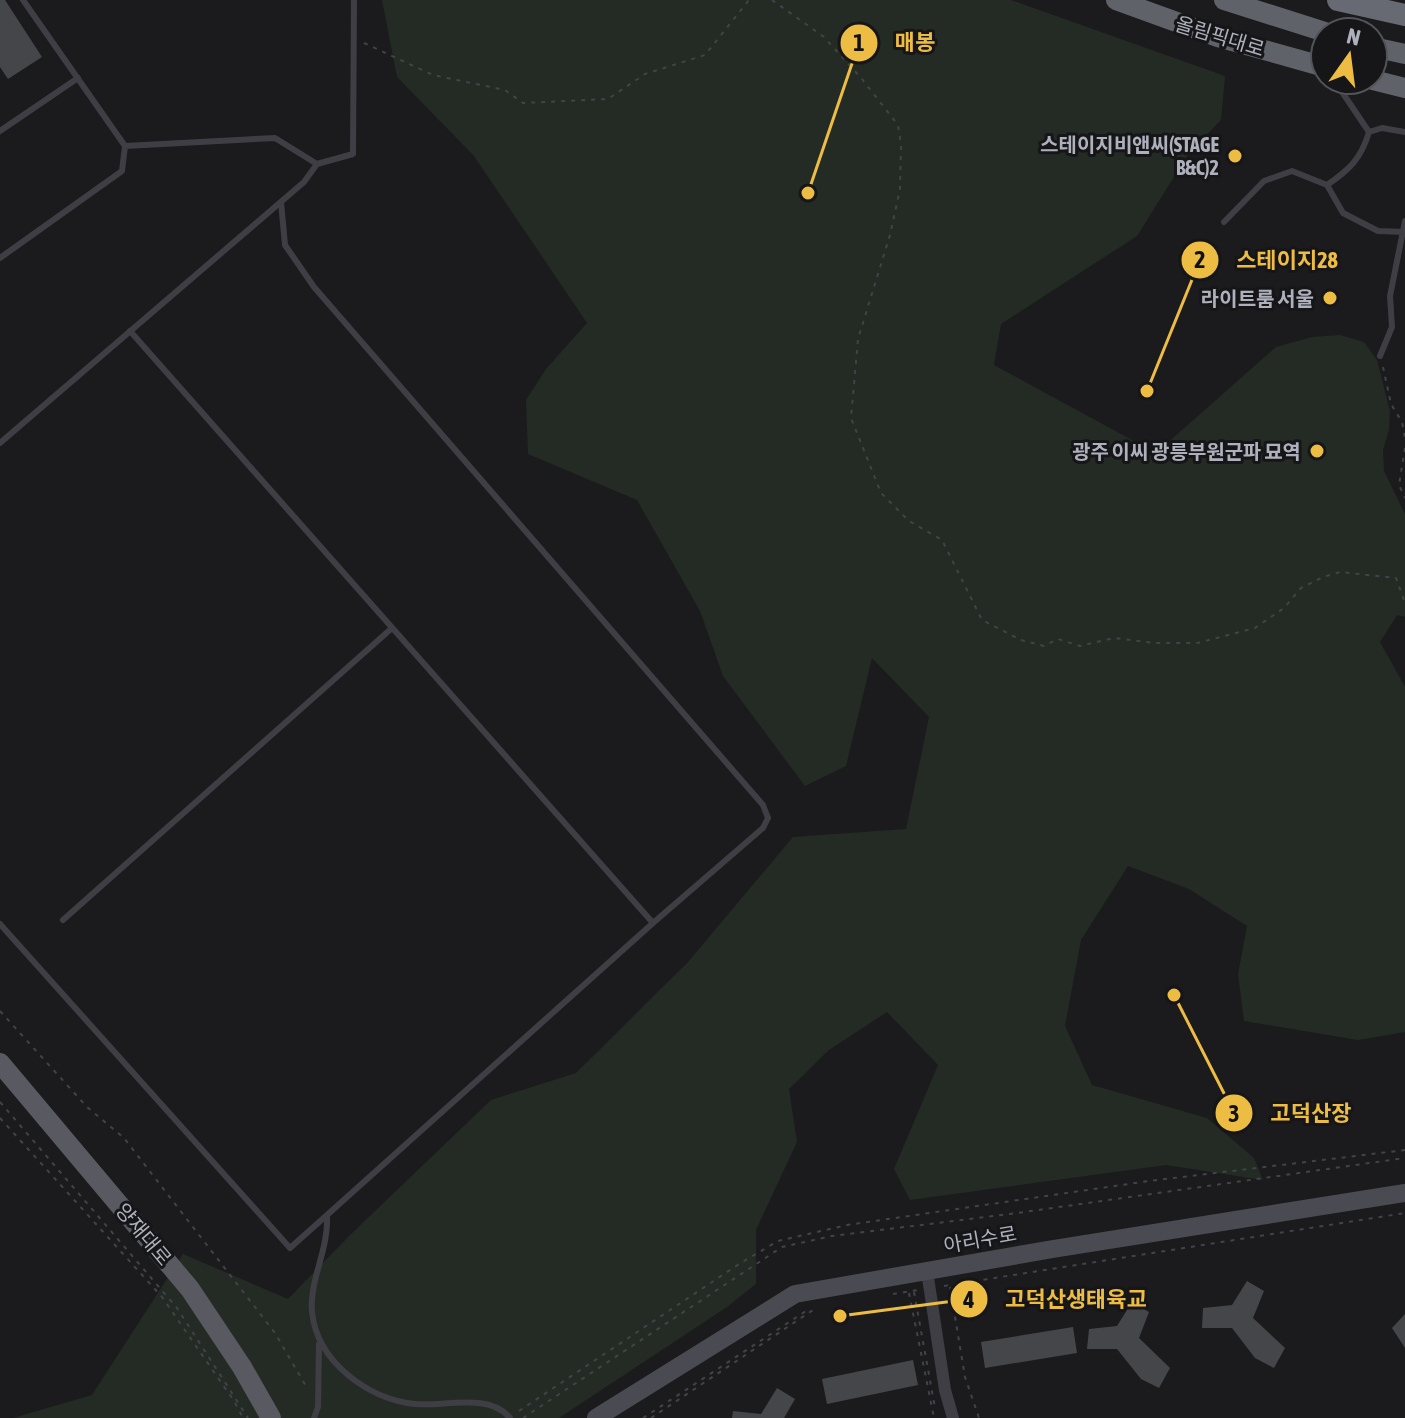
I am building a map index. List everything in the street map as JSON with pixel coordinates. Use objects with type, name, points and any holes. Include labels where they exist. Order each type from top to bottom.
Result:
[{"type":"highway","name":"올림픽대로","points":[[1116,0],[1218,37],[1309,63]]},
{"type":"highway","name":"올림픽대로","points":[[1224,0],[1309,27]]},
{"type":"highway","points":[[1338,0],[1405,15]]},
{"type":"main road","name":"양재대로","points":[[0,1063],[190,1289],[242,1367],[271,1418]]},
{"type":"main road","name":"아리수로","points":[[596,1418],[795,1294],[929,1281],[1304,1208],[1405,1193]]},
{"type":"street","points":[[929,1281],[945,1390],[953,1418]]},
{"type":"lane","points":[[0,258],[122,171],[125,146],[23,0]]},
{"type":"lane","points":[[0,443],[304,182],[317,164],[353,154],[354,0]]},
{"type":"lane","points":[[0,131],[78,78]]},
{"type":"lane","points":[[1345,96],[1369,132]]},
{"type":"lane","points":[[1369,132],[1382,128],[1405,132]]},
{"type":"lane","points":[[1327,185],[1352,168],[1361,156],[1369,132]]},
{"type":"lane","points":[[125,146],[275,138],[317,164]]},
{"type":"lane","points":[[1224,222],[1264,181],[1292,171],[1327,185],[1343,213],[1378,231],[1404,231]]},
{"type":"lane","points":[[0,924],[290,1248],[763,828],[768,818],[763,805],[314,287],[285,245],[281,202]]},
{"type":"lane","points":[[1380,356],[1392,327],[1390,296],[1405,221]]},
{"type":"lane","points":[[130,331],[653,923]]},
{"type":"lane","points":[[63,920],[392,628]]},
{"type":"lane","points":[[314,1418],[318,1407],[319,1341],[312,1309],[325,1249],[327,1215]]},
{"type":"lane","points":[[319,1341],[341,1369],[365,1387],[392,1399],[415,1404],[494,1406],[510,1418]]},
{"type":"path","points":[[353,38],[433,75],[505,90],[523,103],[608,99],[645,74],[705,55],[749,0]]},
{"type":"path","points":[[772,0],[824,37],[898,125],[900,189],[890,235],[858,339],[851,418],[881,493],[909,521],[942,540],[982,620],[1021,640],[1044,646],[1058,639],[1080,646],[1114,638],[1154,643],[1197,643],[1255,628],[1284,608],[1301,588],[1340,572],[1396,578],[1405,603]]},
{"type":"path","points":[[1380,356],[1391,404],[1402,422],[1405,438]]},
{"type":"path","points":[[1405,448],[1399,485],[1405,498]]},
{"type":"path","points":[[0,1011],[87,1107],[124,1138],[275,1333],[318,1407]]},
{"type":"path","points":[[0,1102],[177,1308],[248,1418]]},
{"type":"path","points":[[0,1118],[162,1297],[243,1418]]},
{"type":"path","points":[[510,1418],[778,1241],[847,1225],[1102,1188],[1405,1150]]},
{"type":"path","points":[[523,1418],[782,1247],[832,1236],[1405,1158]]},
{"type":"path","points":[[929,1281],[950,1286],[1405,1211]]},
{"type":"path","points":[[894,1294],[908,1292],[929,1281],[1405,1211]]},
{"type":"path","points":[[950,1286],[965,1377],[979,1418]]},
{"type":"path","points":[[882,1292],[914,1289]]},
{"type":"path","points":[[914,1289],[931,1397],[939,1418]]},
{"type":"path","points":[[908,1292],[934,1418]]},
{"type":"path","points":[[643,1418],[819,1304],[651,1418]]},
{"type":"shaded area","points":[[382,0],[1011,0],[1225,76],[1221,120],[1189,153],[1137,236],[1001,324],[994,365],[1156,453],[1276,347],[1312,337],[1340,335],[1364,342],[1377,360],[1390,411],[1383,450],[1384,471],[1405,514],[1405,617],[1397,615],[1380,642],[1405,687],[1405,1032],[1358,1040],[1244,1021],[1238,974],[1247,926],[1189,889],[1128,866],[1081,940],[1065,1026],[1092,1085],[1207,1118],[1254,1158],[1263,1180],[1166,1165],[910,1200],[894,1169],[938,1065],[887,1012],[829,1050],[789,1089],[797,1142],[756,1230],[756,1284],[727,1307],[559,1418],[13,1418],[92,1395],[183,1254],[288,1299],[491,1100],[576,1073],[688,962],[793,837],[906,829],[929,717],[872,658],[846,766],[805,786],[723,676],[700,611],[637,500],[528,454],[526,400],[546,369],[587,323],[474,156],[397,77]]},
{"type":"building","points":[[0,0],[5,0],[42,57],[8,79],[0,67]]},
{"type":"building","points":[[1247,1281],[1264,1291],[1253,1318],[1285,1348],[1274,1368],[1255,1358],[1232,1328],[1202,1328],[1203,1308],[1232,1305]]},
{"type":"building","points":[[1132,1302],[1149,1312],[1139,1338],[1170,1368],[1159,1388],[1141,1379],[1117,1349],[1087,1349],[1089,1329],[1117,1326]]},
{"type":"building","points":[[1405,1314],[1405,1348],[1392,1328]]},
{"type":"building","points":[[1073,1327],[1077,1353],[985,1368],[981,1342]]},
{"type":"building","points":[[913,1360],[918,1385],[827,1404],[822,1379]]},
{"type":"building","points":[[777,1388],[795,1399],[784,1418],[732,1418],[733,1411],[761,1414]]},
{"type":"place","name":"스테이지비앤씨(STAGE B&C)2","points":[[1235,156]]},
{"type":"place","name":"매봉","points":[[808,193]]},
{"type":"place","name":"라이트룸 서울","points":[[1330,298]]},
{"type":"place","name":"스테이지28","points":[[1147,391]]},
{"type":"place","name":"광주 이씨 광릉부원군파 묘역","points":[[1317,451]]},
{"type":"place","name":"고덕산장","points":[[1174,995]]},
{"type":"place","name":"고덕산생태육교","points":[[840,1316]]}]
